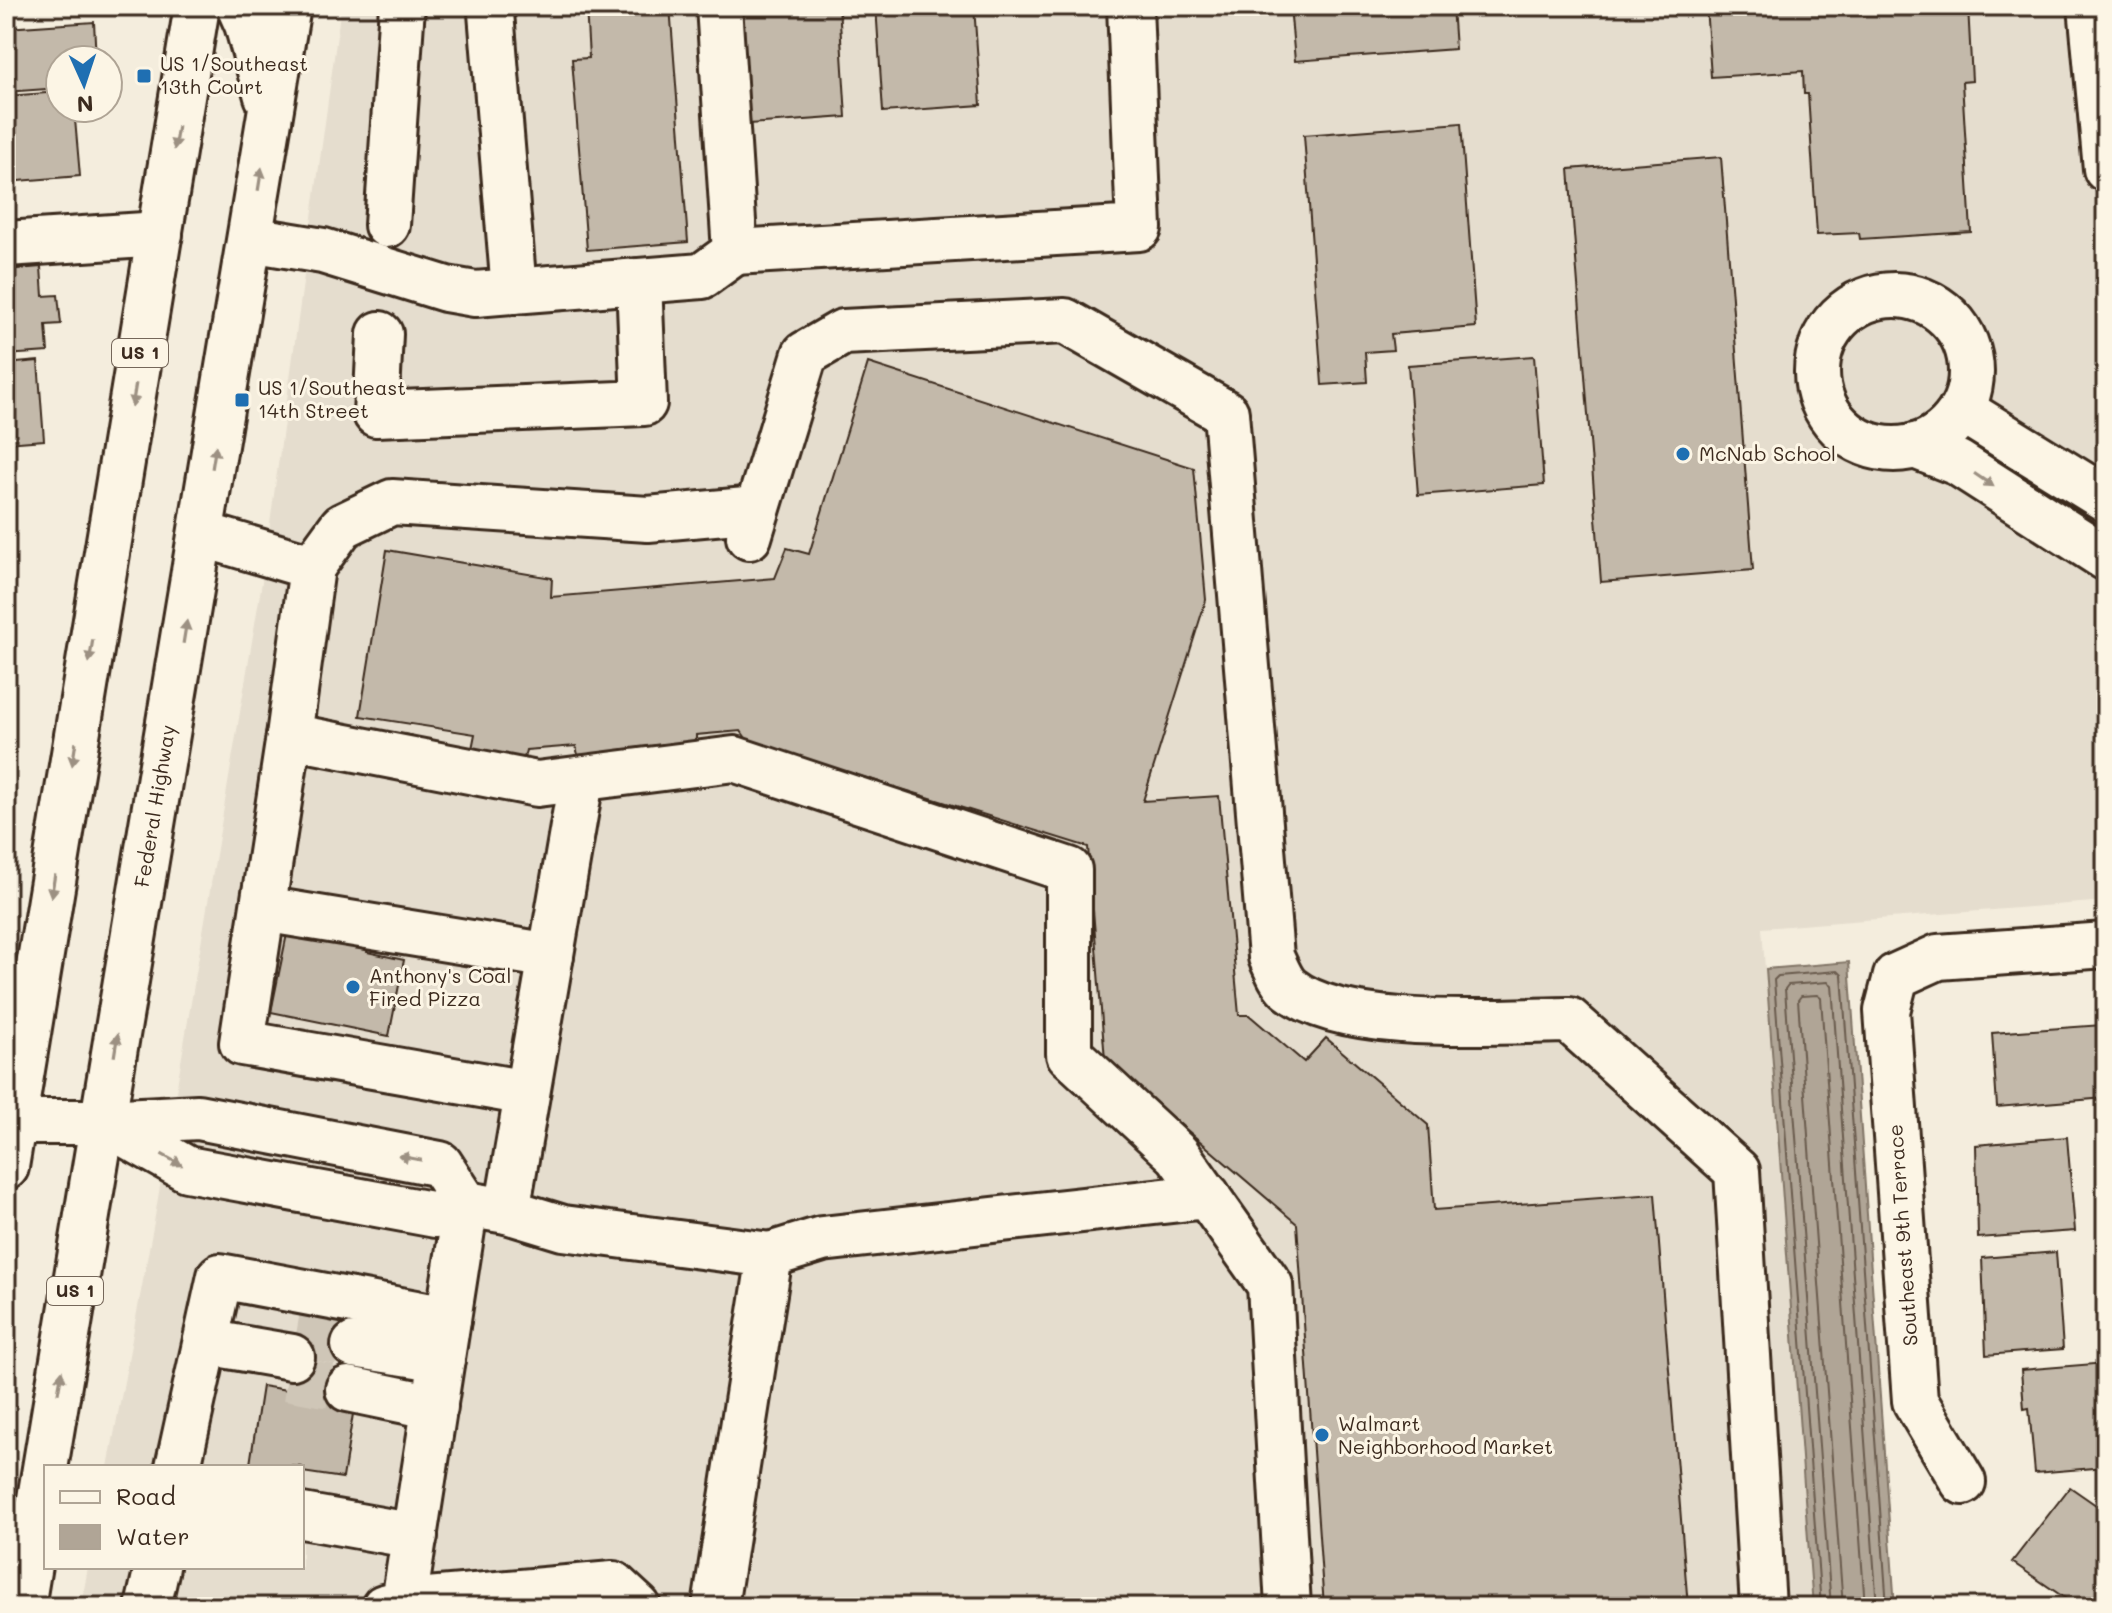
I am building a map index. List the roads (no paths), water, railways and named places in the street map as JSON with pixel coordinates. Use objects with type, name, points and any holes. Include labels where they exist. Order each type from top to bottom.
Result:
[{"type":"main road","name":"US 1","points":[[6,1167],[10,1121],[197,6]]},
{"type":"main road","points":[[239,6],[271,109]]},
{"type":"main road","name":"Federal Highway","points":[[46,1465],[288,6]]},
{"type":"main road","points":[[387,225],[402,6]]},
{"type":"main road","points":[[719,6],[735,252]]},
{"type":"main road","points":[[250,239],[323,251],[446,289],[475,294],[702,276],[735,252],[1139,228],[1130,6]]},
{"type":"main road","points":[[2091,6],[2106,169]]},
{"type":"main road","points":[[483,8],[514,291]]},
{"type":"main road","points":[[6,244],[160,234]]},
{"type":"main road","points":[[380,334],[376,414],[644,403],[639,281]]},
{"type":"main road","points":[[1904,295],[1933,305],[1955,324],[1969,351],[1971,382],[1962,410],[1942,433],[1915,446],[1884,448],[1855,439],[1832,419],[1819,392],[1817,362],[1827,334],[1846,311],[1874,297],[1904,295]]},
{"type":"main road","points":[[527,1093],[242,1043],[312,567],[342,526],[392,502],[753,523],[805,354],[843,332],[1065,321],[1226,413],[1271,957],[1287,987],[1319,1007],[1422,1023],[1569,1020],[1737,1171],[1763,1607]]},
{"type":"main road","points":[[1962,410],[2106,499]]},
{"type":"main road","points":[[1915,446],[1958,463],[2106,558]]},
{"type":"main road","points":[[201,534],[312,567]]},
{"type":"main road","points":[[289,736],[537,784],[734,759],[1069,870],[1069,1054],[1178,1155],[1270,1285],[1288,1607]]},
{"type":"main road","points":[[581,780],[527,1093],[486,1207],[441,1367],[415,1536],[394,1604],[613,1584],[638,1607]]},
{"type":"main road","points":[[263,909],[551,956]]},
{"type":"main road","name":"Southeast 9th Terrace","points":[[1963,1482],[1915,1401],[1887,1011],[1896,976],[1938,957],[2106,945]]},
{"type":"main road","points":[[10,1121],[104,1122],[187,1169],[436,1215],[486,1207],[563,1228],[770,1255],[822,1239],[1208,1196]]},
{"type":"main road","points":[[715,1607],[770,1255]]},
{"type":"main road","points":[[178,1465],[220,1276],[441,1367]]},
{"type":"main road","points":[[206,1342],[292,1357]]},
{"type":"main road","points":[[351,1367],[441,1367]]},
{"type":"main road","name":"Federal Highway","points":[[22,1607],[44,1477]]},
{"type":"main road","points":[[304,1516],[415,1536]]},
{"type":"main road","points":[[148,1607],[157,1569]]},
{"type":"water","points":[[1849,962],[1895,1607],[1813,1607],[1766,969]]},
{"type":"tunnel","points":[[296,1335],[354,1345]]},
{"type":"tunnel","points":[[287,1378],[348,1389]]},
{"type":"place","name":"US 1/Southeast 13th Court","points":[[144,76]]},
{"type":"place","name":"US 1/Southeast 14th Street","points":[[242,400]]},
{"type":"place","name":"McNab School","points":[[1683,454]]},
{"type":"place","name":"Anthony's Coal Fired Pizza","points":[[353,987]]},
{"type":"place","name":"Walmart Neighborhood Market","points":[[1322,1435]]}]
